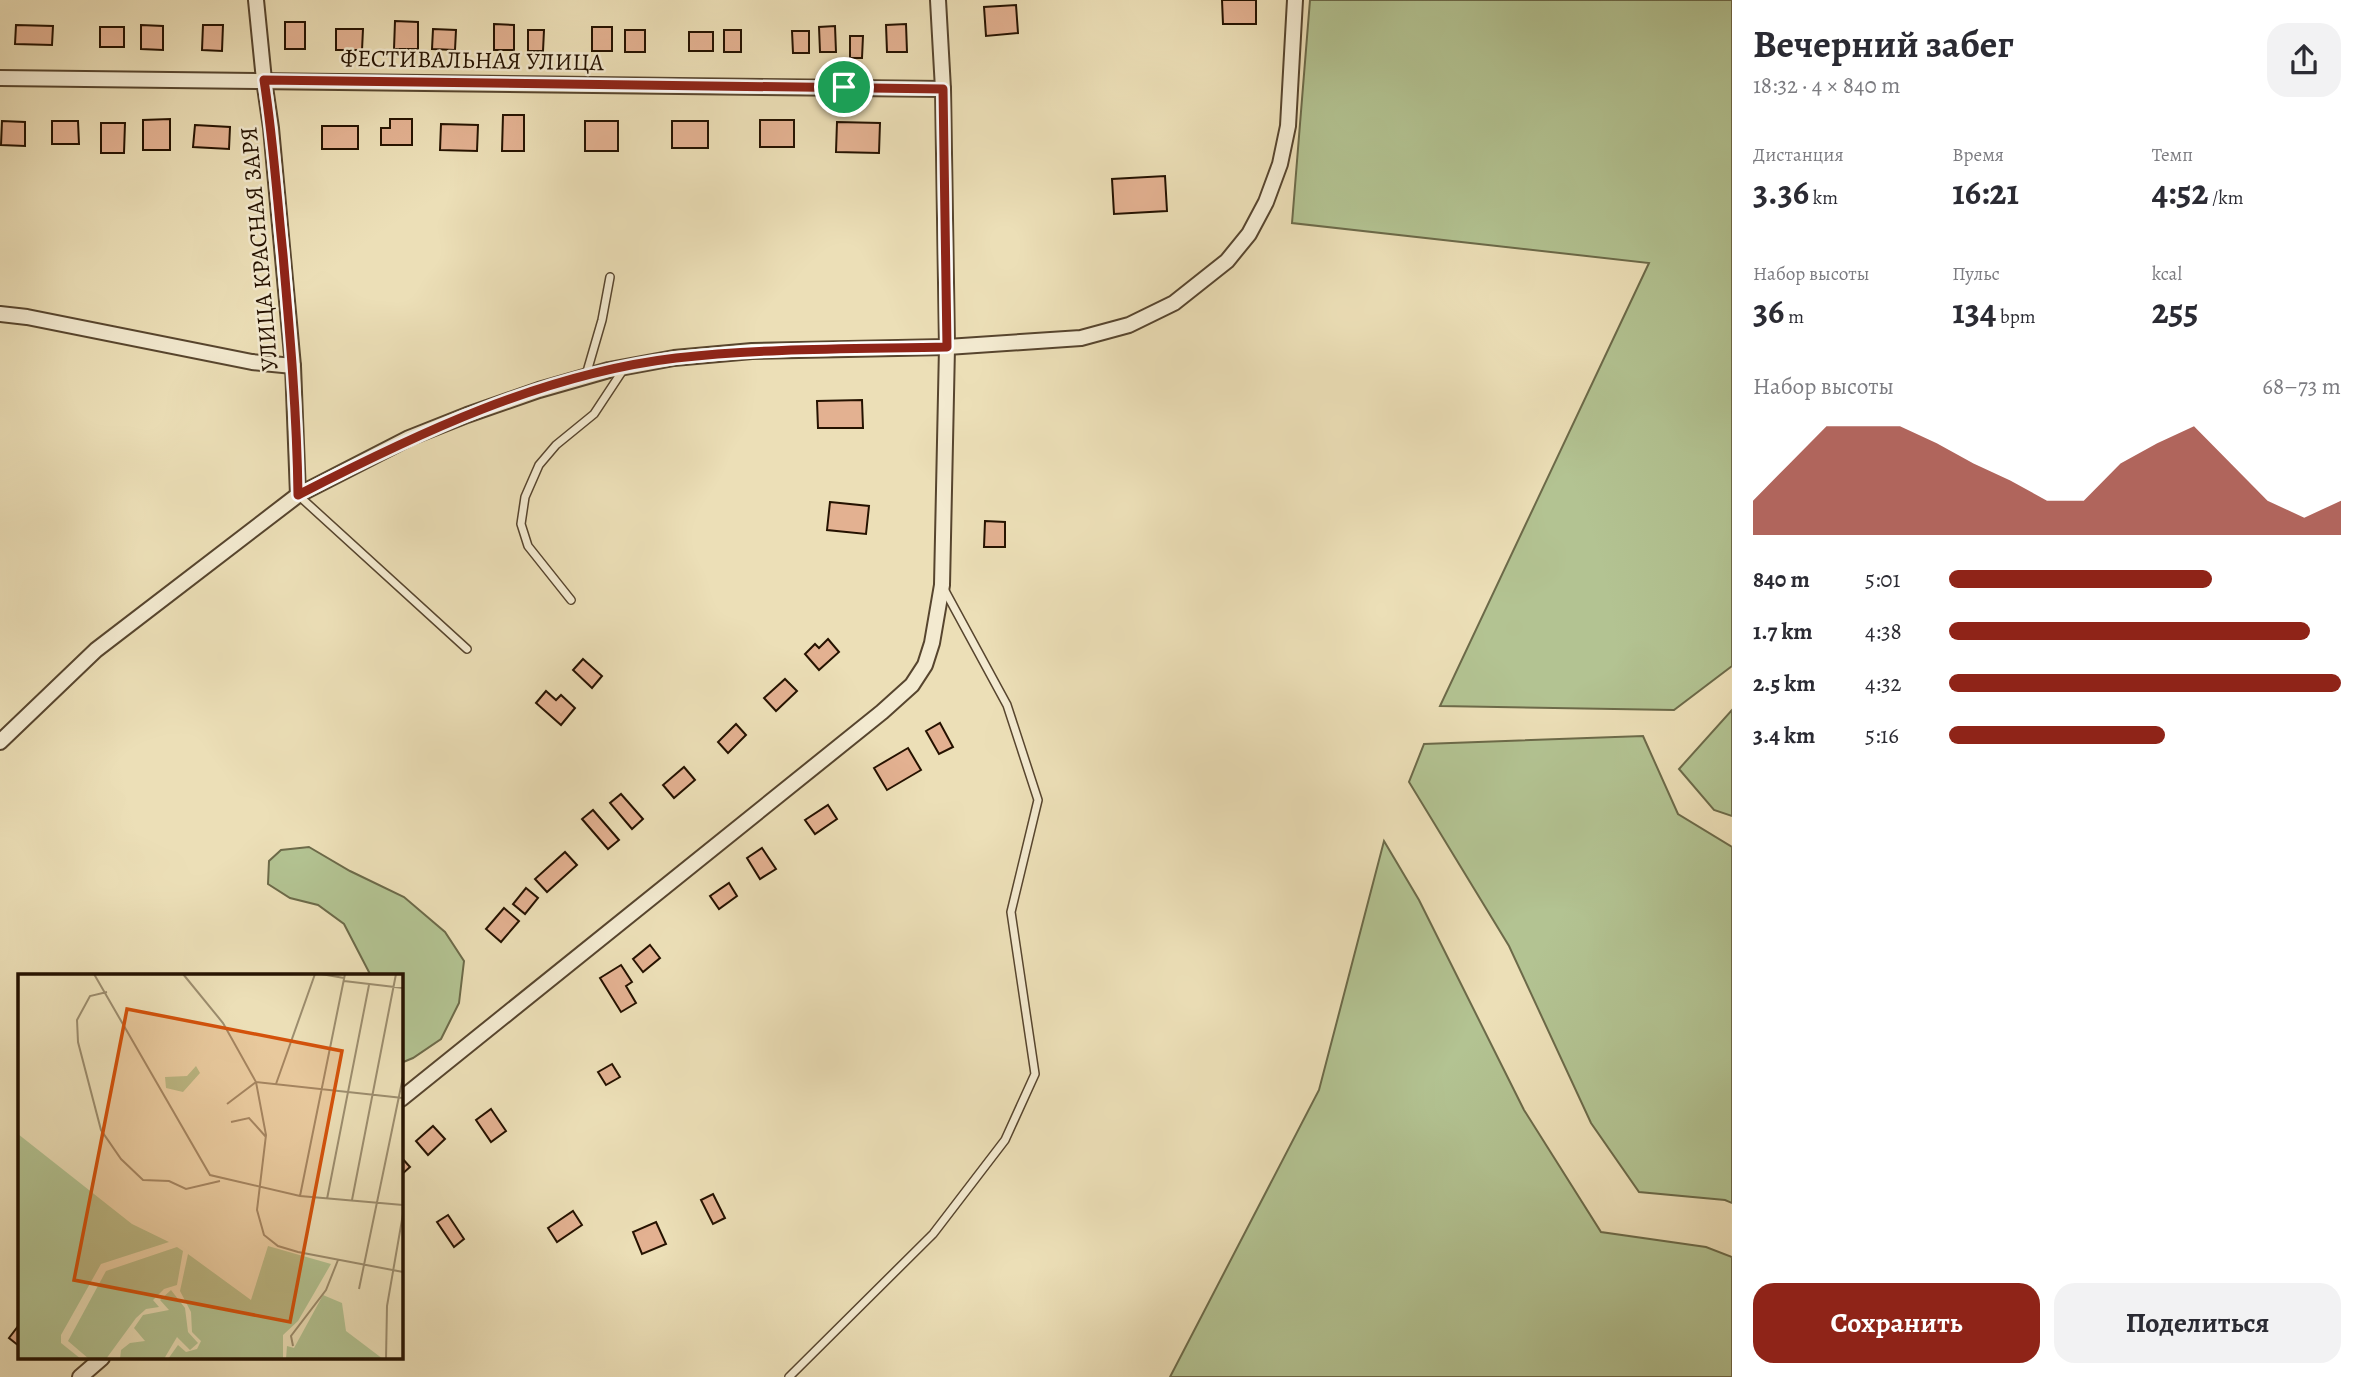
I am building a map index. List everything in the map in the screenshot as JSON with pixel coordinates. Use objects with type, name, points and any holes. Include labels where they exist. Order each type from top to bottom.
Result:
[{"type":"street","name":"УЛИЦА КРАСНАЯ ЗАРЯ","points":[[256,0],[293,366],[298,495]]},
{"type":"street","points":[[402,1098],[882,712],[912,685],[925,665],[932,643],[942,585],[947,347],[943,89],[938,0]]},
{"type":"street","points":[[0,742],[96,650],[298,495],[409,438],[479,411],[586,377],[674,358],[752,351],[947,347],[1082,338],[1129,325],[1174,303],[1227,261],[1249,234],[1266,202],[1280,164],[1288,126],[1295,0]]},
{"type":"street","name":"ФЕСТИВАЛЬНАЯ УЛИЦА","points":[[0,78],[943,89]]},
{"type":"street","points":[[0,314],[27,317],[252,362],[293,366]]},
{"type":"street","points":[[80,1377],[100,1360]]},
{"type":"lane","points":[[586,377],[602,320],[610,277]]},
{"type":"lane","points":[[571,600],[527,546],[520,524],[524,497],[539,465],[556,445],[594,414],[625,367]]},
{"type":"lane","points":[[298,495],[467,649]]},
{"type":"lane","points":[[789,1377],[933,1234],[1006,1140],[1035,1074],[1010,912],[1038,800],[1007,705],[942,585]]},
{"type":"green space","points":[[1310,0],[1732,0],[1732,666],[1674,710],[1440,706],[1649,263],[1292,223]]},
{"type":"green space","points":[[1732,710],[1732,816],[1714,810],[1679,769]]},
{"type":"green space","points":[[1643,736],[1678,814],[1732,847],[1732,1203],[1725,1200],[1639,1192],[1591,1123],[1509,946],[1409,782],[1424,744]]},
{"type":"green space","points":[[1384,841],[1419,900],[1524,1110],[1601,1232],[1706,1247],[1732,1257],[1732,1377],[1170,1377],[1319,1090]]},
{"type":"green space","points":[[309,847],[350,871],[404,897],[445,932],[464,961],[459,1003],[441,1039],[402,1063],[402,974],[370,974],[344,924],[318,905],[290,898],[268,884],[269,861],[281,850]]},
{"type":"building","points":[[1222,0],[1256,0],[1256,24],[1223,24]]},
{"type":"building","points":[[1016,5],[1018,33],[986,36],[984,7]]},
{"type":"building","points":[[395,21],[418,22],[418,49],[394,49]]},
{"type":"building","points":[[285,22],[305,22],[305,49],[285,49]]},
{"type":"building","points":[[494,24],[514,25],[514,50],[494,50]]},
{"type":"building","points":[[906,24],[907,52],[887,52],[886,25]]},
{"type":"building","points":[[16,25],[53,26],[52,45],[15,44]]},
{"type":"building","points":[[141,25],[163,26],[163,50],[141,49]]},
{"type":"building","points":[[203,25],[223,25],[222,51],[202,50]]},
{"type":"building","points":[[835,26],[836,52],[820,52],[819,27]]},
{"type":"building","points":[[100,27],[124,27],[124,47],[100,47]]},
{"type":"building","points":[[592,27],[612,27],[612,51],[592,51]]},
{"type":"building","points":[[336,29],[363,29],[362,50],[336,50]]},
{"type":"building","points":[[433,29],[456,30],[455,50],[432,49]]},
{"type":"building","points":[[528,30],[544,30],[543,51],[528,51]]},
{"type":"building","points":[[625,30],[645,30],[645,52],[625,52]]},
{"type":"building","points":[[724,30],[741,30],[741,52],[724,52]]},
{"type":"building","points":[[792,31],[809,31],[809,53],[793,53]]},
{"type":"building","points":[[689,32],[713,32],[713,51],[689,51]]},
{"type":"building","points":[[850,36],[863,36],[862,58],[850,58]]},
{"type":"building","points":[[503,115],[524,115],[524,151],[502,151]]},
{"type":"building","points":[[170,119],[170,150],[143,150],[143,120]]},
{"type":"building","points":[[390,119],[412,119],[412,145],[381,145],[381,128],[390,128]]},
{"type":"building","points":[[760,120],[794,120],[794,147],[760,147]]},
{"type":"building","points":[[2,121],[25,122],[25,146],[1,145]]},
{"type":"building","points":[[52,121],[78,121],[79,144],[52,144]]},
{"type":"building","points":[[585,121],[618,121],[618,151],[585,151]]},
{"type":"building","points":[[672,121],[708,121],[708,148],[672,148]]},
{"type":"building","points":[[837,122],[880,123],[879,153],[836,152]]},
{"type":"building","points":[[101,123],[125,123],[124,153],[101,153]]},
{"type":"building","points":[[441,124],[478,125],[477,151],[440,150]]},
{"type":"building","points":[[195,125],[230,127],[229,149],[193,147]]},
{"type":"building","points":[[322,126],[358,126],[358,149],[322,149]]},
{"type":"building","points":[[1165,176],[1167,211],[1114,214],[1112,179]]},
{"type":"building","points":[[862,400],[863,428],[818,428],[817,401]]},
{"type":"building","points":[[830,502],[869,506],[866,534],[827,530]]},
{"type":"building","points":[[985,521],[1005,522],[1005,547],[984,547]]},
{"type":"building","points":[[828,639],[839,652],[819,670],[805,654],[815,644],[819,648]]},
{"type":"building","points":[[583,659],[602,676],[592,688],[573,670]]},
{"type":"building","points":[[785,679],[797,691],[776,711],[764,698]]},
{"type":"building","points":[[546,691],[556,700],[561,695],[575,708],[561,725],[536,703]]},
{"type":"building","points":[[940,723],[953,747],[939,754],[926,731]]},
{"type":"building","points":[[736,724],[746,735],[728,753],[718,742]]},
{"type":"building","points":[[908,748],[921,770],[887,790],[874,768]]},
{"type":"building","points":[[684,767],[695,780],[674,798],[663,785]]},
{"type":"building","points":[[621,794],[643,819],[632,829],[610,803]]},
{"type":"building","points":[[828,805],[837,819],[815,834],[805,820]]},
{"type":"building","points":[[593,810],[619,840],[608,849],[582,819]]},
{"type":"building","points":[[762,848],[776,869],[760,879],[747,858]]},
{"type":"building","points":[[565,852],[577,865],[547,892],[535,879]]},
{"type":"building","points":[[729,883],[737,896],[719,909],[710,896]]},
{"type":"building","points":[[526,888],[538,898],[525,914],[513,904]]},
{"type":"building","points":[[504,908],[519,921],[501,942],[486,929]]},
{"type":"building","points":[[650,945],[660,958],[643,972],[633,959]]},
{"type":"building","points":[[621,965],[632,982],[626,986],[636,1003],[621,1012],[600,978]]},
{"type":"building","points":[[612,1064],[620,1077],[606,1085],[598,1072]]},
{"type":"building","points":[[491,1109],[506,1131],[491,1142],[476,1120]]},
{"type":"building","points":[[433,1126],[445,1139],[428,1155],[416,1141]]},
{"type":"building","points":[[402,1158],[410,1167],[402,1174]]},
{"type":"building","points":[[713,1194],[725,1218],[713,1224],[701,1200]]},
{"type":"building","points":[[573,1211],[582,1225],[557,1242],[548,1228]]},
{"type":"building","points":[[448,1215],[464,1239],[454,1247],[437,1222]]},
{"type":"building","points":[[656,1222],[666,1244],[642,1254],[633,1232]]},
{"type":"building","points":[[18,1326],[18,1345],[9,1338]]},
{"type":"route","points":[[264,80],[844,87],[943,89],[947,347],[752,351],[674,358],[609,370],[539,390],[409,438],[298,495],[293,366],[271,128],[264,80]]}]
